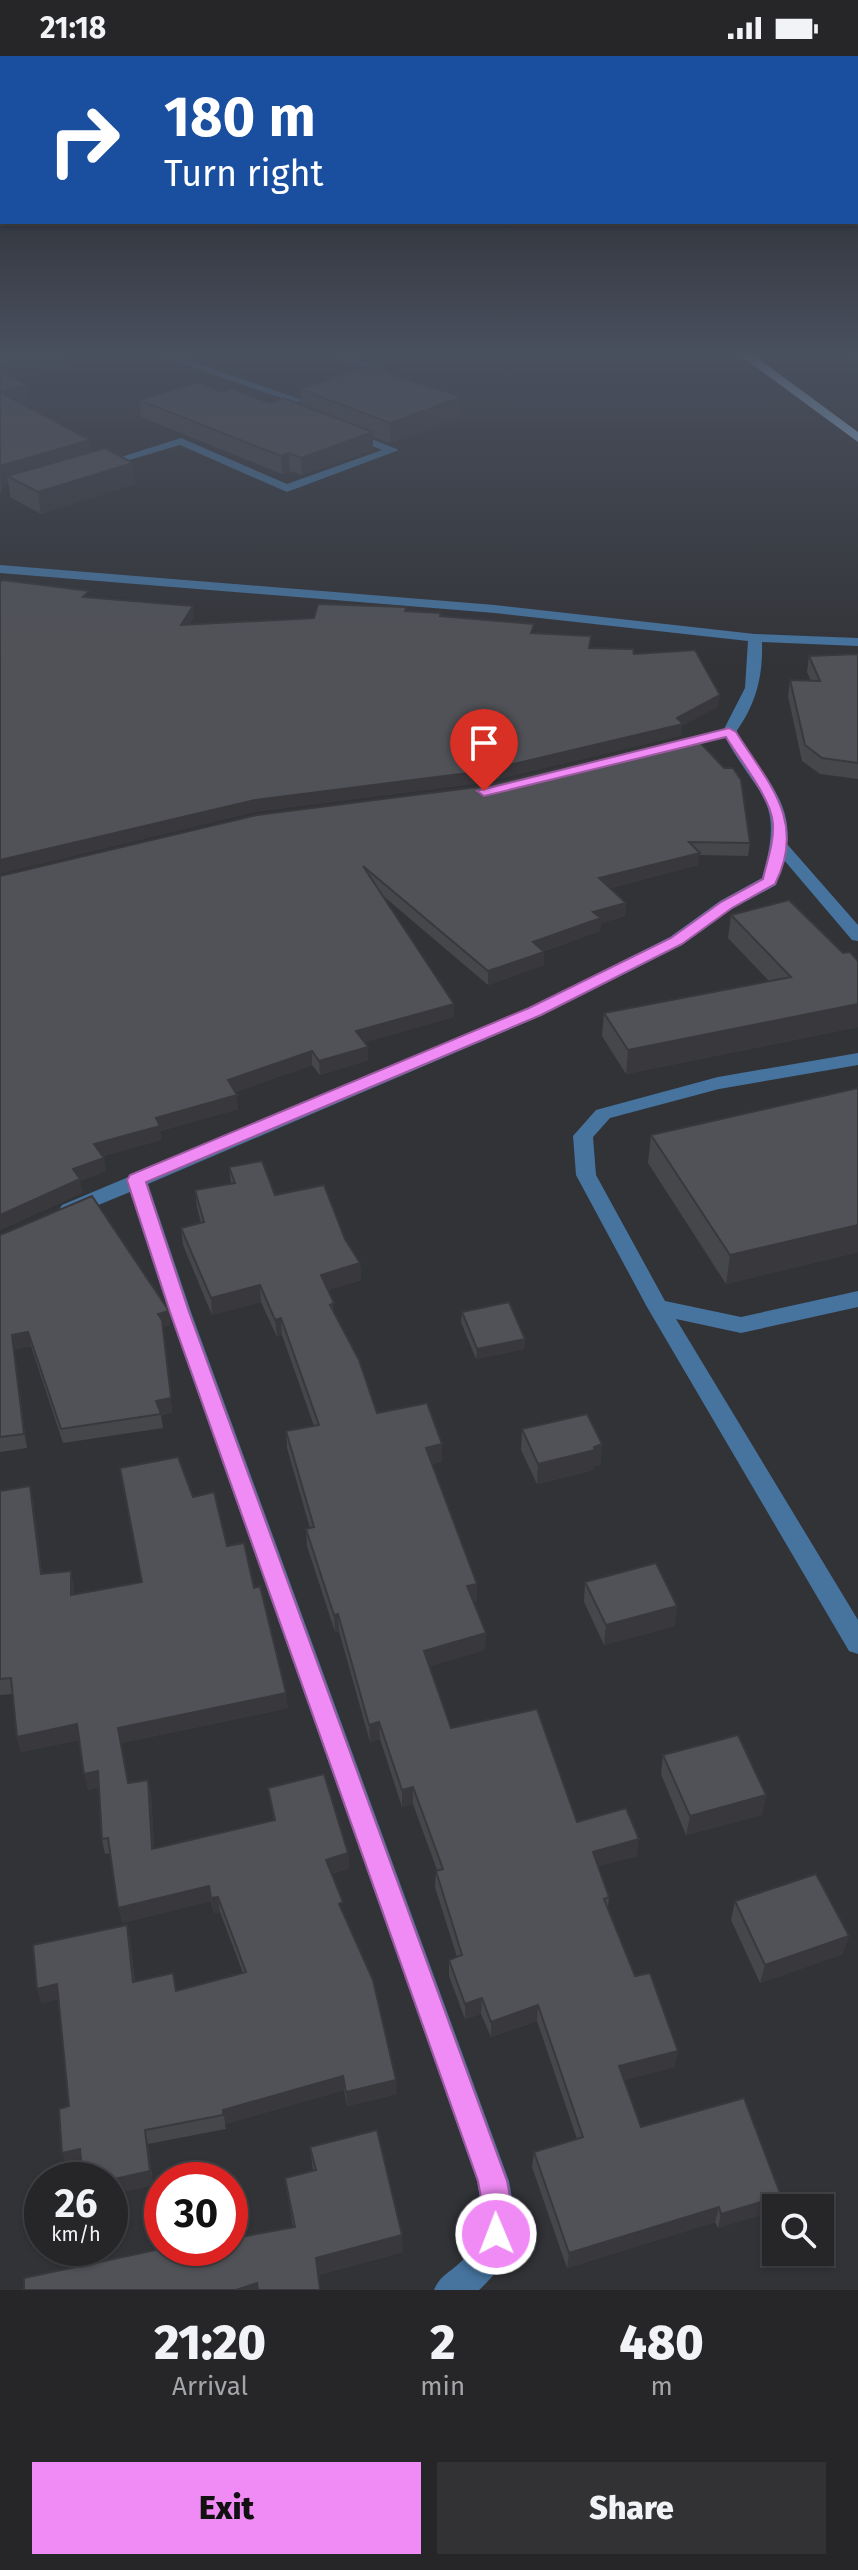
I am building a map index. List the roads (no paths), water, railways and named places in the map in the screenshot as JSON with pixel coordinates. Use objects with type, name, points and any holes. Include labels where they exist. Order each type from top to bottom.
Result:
[{"type":"street","points":[[95,467],[134,455]]},
{"type":"street","points":[[213,455],[287,488],[378,455]]},
{"type":"street","points":[[0,583],[7,570],[495,609],[755,638],[858,642]]},
{"type":"street","points":[[654,750],[729,732],[748,706],[757,667],[755,638]]},
{"type":"street","points":[[54,1216],[535,1012],[676,941],[726,905],[770,881],[779,845],[780,821],[775,805],[729,732]]},
{"type":"street","points":[[779,845],[858,936]]},
{"type":"street","points":[[858,1059],[718,1083],[603,1114],[583,1136],[586,1175],[658,1307],[858,1643]]},
{"type":"street","points":[[136,1180],[180,1312],[493,2181],[500,2219],[492,2250],[470,2279],[451,2290]]},
{"type":"street","points":[[658,1307],[741,1325],[858,1299]]}]
